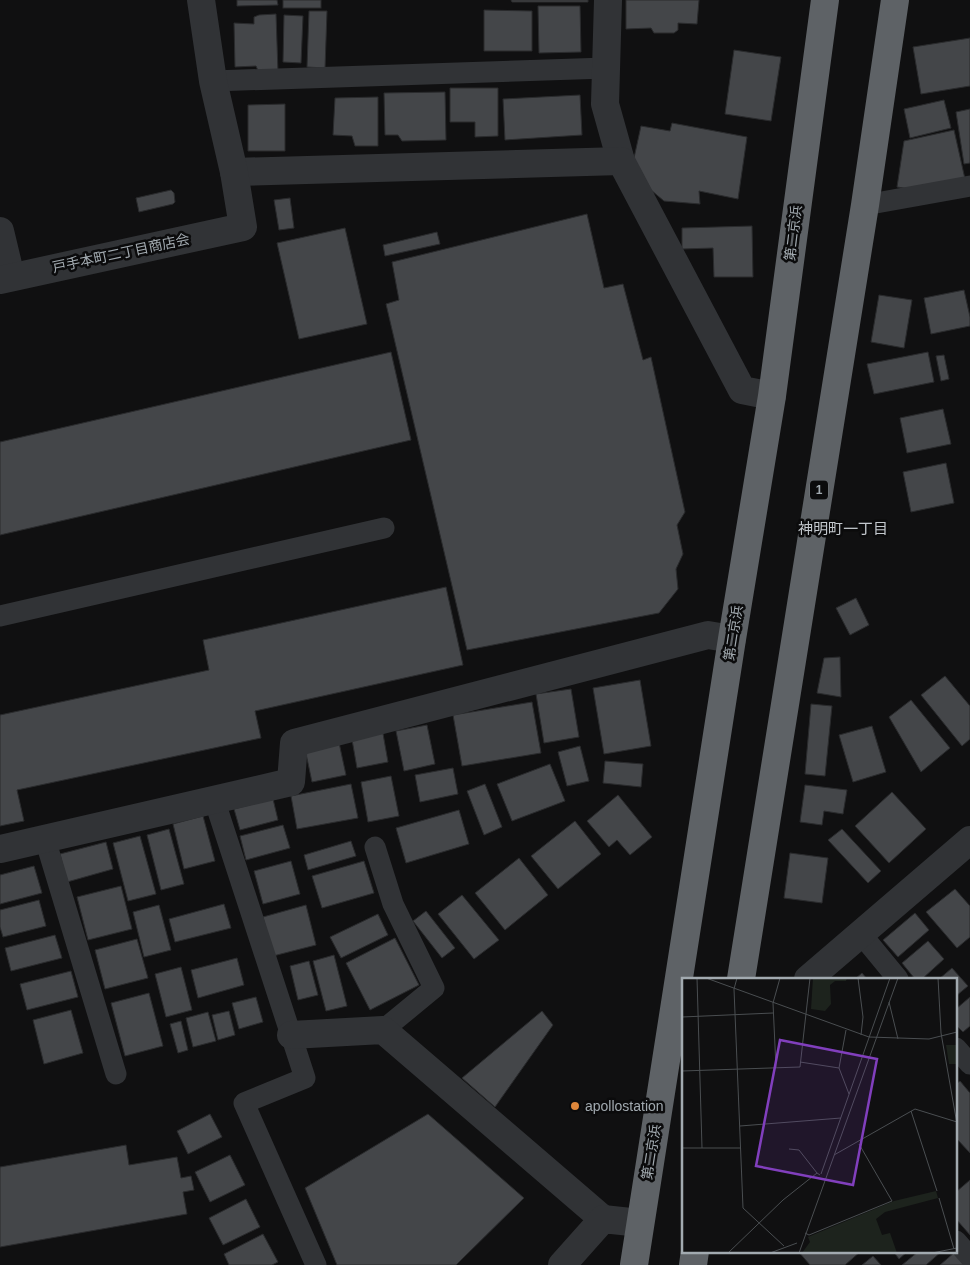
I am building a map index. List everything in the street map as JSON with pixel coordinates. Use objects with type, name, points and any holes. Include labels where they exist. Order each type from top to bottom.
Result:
[{"type":"highway","name":"第二京浜","points":[[634,1265],[772,396],[825,0]]},
{"type":"highway","name":"1","points":[[741,978],[865,205],[895,0]]},
{"type":"highway","points":[[693,1265],[695,1252]]},
{"type":"street","points":[[201,0],[213,81],[234,172],[621,161]]},
{"type":"street","points":[[608,0],[605,104],[621,161],[742,390],[772,396]]},
{"type":"street","name":"戸手本町二丁目商店会","points":[[6,279],[243,227],[234,172]]},
{"type":"street","points":[[0,232],[6,279]]},
{"type":"street","points":[[0,849],[291,782],[294,743],[708,635],[732,639]]},
{"type":"street","points":[[809,978],[861,934],[965,854]]},
{"type":"street","points":[[291,1035],[383,1030],[603,1218],[640,1224]]},
{"type":"street","points":[[562,1265],[603,1218]]},
{"type":"lane","points":[[213,81],[606,68]]},
{"type":"lane","points":[[865,205],[970,186]]},
{"type":"lane","points":[[0,616],[384,528]]},
{"type":"lane","points":[[214,799],[305,1078],[244,1103],[316,1265]]},
{"type":"lane","points":[[45,838],[116,1074]]},
{"type":"lane","points":[[375,847],[393,904],[434,988],[383,1030]]},
{"type":"lane","points":[[861,934],[897,978]]},
{"type":"lane","points":[[958,1050],[970,1064]]},
{"type":"lane","points":[[958,1243],[970,1257]]},
{"type":"building","points":[[237,0],[277,0],[278,5],[237,6]]},
{"type":"building","points":[[283,0],[321,0],[321,8],[283,8]]},
{"type":"building","points":[[511,0],[588,0],[588,2],[512,2]]},
{"type":"building","points":[[626,0],[699,0],[697,24],[678,23],[678,30],[674,33],[654,33],[651,28],[626,29]]},
{"type":"building","points":[[538,6],[580,6],[581,52],[539,53]]},
{"type":"building","points":[[484,10],[532,11],[532,51],[484,51]]},
{"type":"building","points":[[309,11],[327,11],[325,68],[307,67]]},
{"type":"building","points":[[276,14],[278,73],[259,73],[256,66],[235,67],[234,23],[254,24],[254,17]]},
{"type":"building","points":[[284,15],[303,16],[301,63],[283,62]]},
{"type":"building","points":[[970,38],[970,86],[921,94],[913,47]]},
{"type":"building","points":[[734,50],[781,57],[771,121],[725,114]]},
{"type":"building","points":[[450,88],[498,88],[498,136],[475,137],[475,122],[450,122]]},
{"type":"building","points":[[445,92],[446,140],[402,141],[398,135],[385,135],[384,93]]},
{"type":"building","points":[[580,95],[582,135],[505,140],[503,99]]},
{"type":"building","points":[[378,97],[378,146],[355,146],[352,136],[333,135],[335,98]]},
{"type":"building","points":[[944,100],[951,128],[910,138],[904,109]]},
{"type":"building","points":[[285,104],[285,151],[248,151],[248,105]]},
{"type":"building","points":[[970,109],[970,163],[964,164],[956,112]]},
{"type":"building","points":[[672,123],[747,137],[738,199],[699,191],[700,204],[664,201],[651,190],[634,158],[641,126],[670,131]]},
{"type":"building","points":[[954,130],[965,179],[917,190],[897,187],[904,141]]},
{"type":"building","points":[[171,190],[174,193],[175,202],[173,204],[139,212],[136,198]]},
{"type":"building","points":[[290,198],[294,228],[279,230],[274,200]]},
{"type":"building","points":[[587,214],[604,288],[623,284],[643,360],[651,357],[685,512],[677,525],[683,554],[676,569],[678,589],[659,613],[467,650],[386,304],[399,300],[392,262]]},
{"type":"building","points":[[752,226],[753,277],[714,277],[713,248],[682,249],[682,228]]},
{"type":"building","points":[[345,228],[367,324],[299,339],[277,243]]},
{"type":"building","points":[[437,232],[440,244],[385,256],[383,245]]},
{"type":"building","points":[[964,290],[970,326],[931,334],[924,298]]},
{"type":"building","points":[[879,295],[912,300],[904,348],[871,342]]},
{"type":"building","points":[[391,352],[411,440],[0,535],[0,442]]},
{"type":"building","points":[[928,352],[934,382],[874,394],[867,364]]},
{"type":"building","points":[[944,355],[949,379],[941,381],[936,356]]},
{"type":"building","points":[[943,409],[951,444],[907,453],[900,418]]},
{"type":"building","points":[[946,463],[954,503],[911,512],[903,472]]},
{"type":"building","points":[[446,587],[463,665],[255,711],[261,738],[17,790],[24,821],[0,826],[0,715],[209,670],[203,640]]},
{"type":"building","points":[[856,598],[869,625],[850,635],[836,608]]},
{"type":"building","points":[[840,657],[841,697],[817,693],[824,658]]},
{"type":"building","points":[[945,676],[970,706],[970,739],[962,746],[921,695]]},
{"type":"building","points":[[640,680],[651,746],[604,754],[593,688]]},
{"type":"building","points":[[571,689],[579,737],[544,743],[536,694]]},
{"type":"building","points":[[911,700],[950,748],[921,772],[889,717]]},
{"type":"building","points":[[532,702],[541,753],[462,766],[453,715]]},
{"type":"building","points":[[811,704],[832,706],[825,776],[805,774]]},
{"type":"building","points":[[427,725],[435,764],[404,771],[396,731]]},
{"type":"building","points":[[872,726],[886,772],[853,782],[839,735]]},
{"type":"building","points":[[382,728],[388,762],[357,768],[351,734]]},
{"type":"building","points":[[338,738],[346,775],[312,782],[304,744]]},
{"type":"building","points":[[580,746],[589,781],[567,786],[558,752]]},
{"type":"building","points":[[605,761],[643,764],[641,787],[603,783]]},
{"type":"building","points":[[550,764],[565,801],[512,821],[497,784]]},
{"type":"building","points":[[453,768],[458,794],[420,802],[415,775]]},
{"type":"building","points":[[391,776],[399,816],[368,822],[361,782]]},
{"type":"building","points":[[351,784],[358,818],[297,829],[291,796]]},
{"type":"building","points":[[485,784],[502,827],[484,835],[467,791]]},
{"type":"building","points":[[805,785],[847,790],[843,814],[824,811],[822,825],[800,822]]},
{"type":"building","points":[[892,792],[926,829],[889,863],[855,826]]},
{"type":"building","points":[[618,795],[652,837],[630,855],[617,840],[609,847],[587,821]]},
{"type":"building","points":[[273,799],[278,820],[240,830],[234,809]]},
{"type":"building","points":[[459,810],[469,844],[406,863],[396,828]]},
{"type":"building","points":[[203,816],[215,861],[184,869],[173,824]]},
{"type":"building","points":[[575,821],[601,854],[558,889],[531,856]]},
{"type":"building","points":[[283,825],[290,848],[246,860],[240,836]]},
{"type":"building","points":[[169,829],[184,884],[161,890],[147,835]]},
{"type":"building","points":[[842,829],[881,871],[868,883],[828,840]]},
{"type":"building","points":[[140,836],[156,894],[128,901],[113,843]]},
{"type":"building","points":[[351,841],[356,856],[308,870],[304,855]]},
{"type":"building","points":[[106,842],[113,869],[67,882],[60,854]]},
{"type":"building","points":[[790,853],[828,858],[822,903],[784,898]]},
{"type":"building","points":[[519,858],[548,895],[505,930],[475,893]]},
{"type":"building","points":[[291,861],[300,894],[263,904],[254,871]]},
{"type":"building","points":[[364,861],[374,893],[322,908],[312,876]]},
{"type":"building","points":[[34,866],[42,893],[0,904],[0,875]]},
{"type":"building","points":[[121,886],[132,929],[88,940],[77,897]]},
{"type":"building","points":[[955,889],[970,906],[970,937],[957,948],[926,912]]},
{"type":"building","points":[[462,895],[499,940],[474,959],[438,914]]},
{"type":"building","points":[[39,900],[46,926],[3,937],[0,927],[0,910]]},
{"type":"building","points":[[224,904],[231,928],[175,942],[169,919]]},
{"type":"building","points":[[159,905],[171,950],[144,957],[133,912]]},
{"type":"building","points":[[306,905],[316,945],[273,956],[263,917]]},
{"type":"building","points":[[426,911],[455,948],[442,958],[413,921]]},
{"type":"building","points":[[915,913],[929,930],[898,957],[883,940]]},
{"type":"building","points":[[378,914],[388,935],[341,958],[330,937]]},
{"type":"building","points":[[55,935],[62,958],[11,971],[5,948]]},
{"type":"building","points":[[395,938],[419,985],[370,1010],[346,963]]},
{"type":"building","points":[[137,939],[148,978],[105,989],[95,950]]},
{"type":"building","points":[[928,941],[944,959],[923,978],[914,978],[902,963]]},
{"type":"building","points":[[334,955],[347,1006],[326,1011],[313,961]]},
{"type":"building","points":[[237,958],[244,985],[198,998],[191,970]]},
{"type":"building","points":[[309,961],[318,995],[298,1000],[290,966]]},
{"type":"building","points":[[181,967],[192,1010],[166,1017],[155,974]]},
{"type":"building","points":[[952,968],[968,986],[958,994],[958,978],[940,978]]},
{"type":"building","points":[[71,971],[78,997],[27,1010],[20,984]]},
{"type":"building","points":[[862,973],[866,978],[856,978]]},
{"type":"building","points":[[149,993],[163,1046],[125,1056],[111,1003]]},
{"type":"building","points":[[256,997],[263,1022],[239,1029],[232,1003]]},
{"type":"building","points":[[970,997],[970,1026],[963,1032],[958,1027],[958,1007]]},
{"type":"building","points":[[71,1010],[83,1053],[44,1064],[33,1020]]},
{"type":"building","points":[[229,1011],[235,1035],[218,1040],[212,1015]]},
{"type":"building","points":[[542,1011],[553,1025],[495,1107],[462,1078]]},
{"type":"building","points":[[208,1012],[216,1041],[193,1047],[186,1018]]},
{"type":"building","points":[[181,1021],[188,1050],[178,1053],[170,1024]]},
{"type":"building","points":[[960,1081],[970,1093],[970,1153],[958,1140],[958,1082]]},
{"type":"building","points":[[210,1114],[222,1137],[188,1154],[177,1131]]},
{"type":"building","points":[[428,1114],[524,1198],[456,1265],[337,1265],[305,1188]]},
{"type":"building","points":[[126,1145],[129,1165],[177,1157],[181,1178],[191,1176],[194,1190],[183,1192],[187,1214],[0,1247],[0,1167]]},
{"type":"building","points":[[230,1155],[245,1185],[210,1202],[195,1172]]},
{"type":"building","points":[[970,1180],[970,1235],[958,1221],[958,1190]]},
{"type":"building","points":[[246,1199],[260,1227],[223,1245],[209,1218]]},
{"type":"building","points":[[263,1234],[278,1262],[272,1265],[229,1265],[224,1254]]},
{"type":"building","points":[[799,1252],[860,1252],[845,1265],[810,1265]]},
{"type":"building","points":[[894,1252],[907,1252],[899,1259]]},
{"type":"building","points":[[918,1252],[941,1252],[926,1265],[902,1265]]},
{"type":"building","points":[[955,1252],[967,1265],[940,1265]]},
{"type":"building","points":[[873,1256],[881,1265],[862,1265]]},
{"type":"place","name":"apollostation","points":[[575,1106]]},
{"type":"district","name":"神明町一丁目","points":[[843,528]]}]
